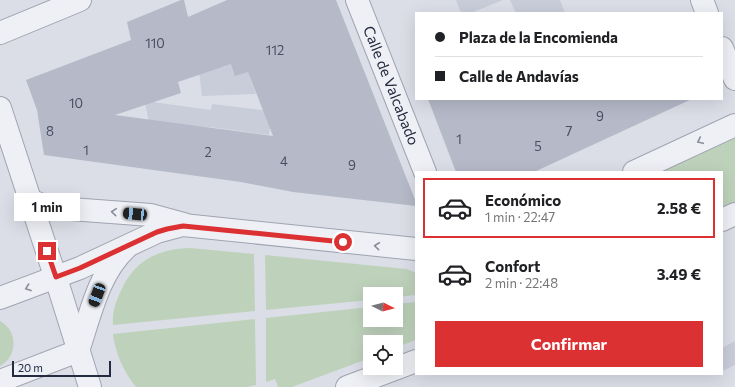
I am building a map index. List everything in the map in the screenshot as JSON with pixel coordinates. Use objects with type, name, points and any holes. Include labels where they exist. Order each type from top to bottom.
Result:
[{"type":"street","points":[[0,33],[80,0]]},
{"type":"street","name":"Calle de Valcabado","points":[[357,0],[425,171]]},
{"type":"street","points":[[702,0],[708,12]]},
{"type":"street","points":[[723,50],[735,79]]},
{"type":"street","points":[[0,108],[56,277],[90,387]]},
{"type":"street","points":[[636,171],[735,124]]},
{"type":"street","points":[[30,200],[49,206],[151,215],[193,226]]},
{"type":"street","points":[[723,220],[735,214]]},
{"type":"street","points":[[0,298],[80,268],[132,243],[167,229],[183,226],[415,249]]},
{"type":"street","points":[[78,351],[92,307],[107,273],[118,256],[132,243]]},
{"type":"street","points":[[0,381],[78,351]]},
{"type":"street","points":[[346,387],[415,360]]},
{"type":"shaded area","points":[[456,0],[503,0],[473,12],[461,12]]},
{"type":"shaded area","points":[[510,0],[560,0],[565,12],[516,12]]},
{"type":"shaded area","points":[[222,64],[223,67],[231,64],[248,72],[256,94],[202,96],[199,71]]},
{"type":"shaded area","points":[[145,101],[211,110],[212,104],[272,111],[269,135],[210,127],[149,124]]},
{"type":"shaded area","points":[[735,341],[735,365],[723,371],[723,347]]},
{"type":"green space","points":[[735,133],[735,205],[723,211],[723,171],[655,171]]},
{"type":"green space","points":[[190,248],[254,254],[255,311],[113,325],[116,302],[124,284],[138,266],[166,251]]},
{"type":"green space","points":[[265,255],[407,269],[415,273],[415,295],[403,296],[403,287],[363,287],[363,301],[266,310]]},
{"type":"green space","points":[[415,302],[415,340],[403,345],[403,335],[363,335],[363,361],[292,387],[278,387],[275,379],[266,382],[266,318],[363,308],[363,327],[403,327],[403,303]]},
{"type":"green space","points":[[255,319],[256,385],[247,387],[136,387],[127,375],[121,363],[113,336],[113,334]]},
{"type":"green space","points":[[0,321],[6,325],[10,331],[14,344],[10,356],[6,362],[0,366]]},
{"type":"building","points":[[181,0],[184,0],[188,17],[227,0],[336,0],[415,199],[415,206],[293,192],[241,182],[44,155],[37,110],[26,80],[131,40],[127,22]],"holes":[[[231,64],[235,76],[248,72],[273,136],[115,115],[181,93],[178,82]]]},
{"type":"building","points":[[428,100],[690,100],[536,171],[456,171]]},
{"type":"route","points":[[47,251],[56,277],[80,268],[157,232],[176,226],[193,226],[343,242]]}]
